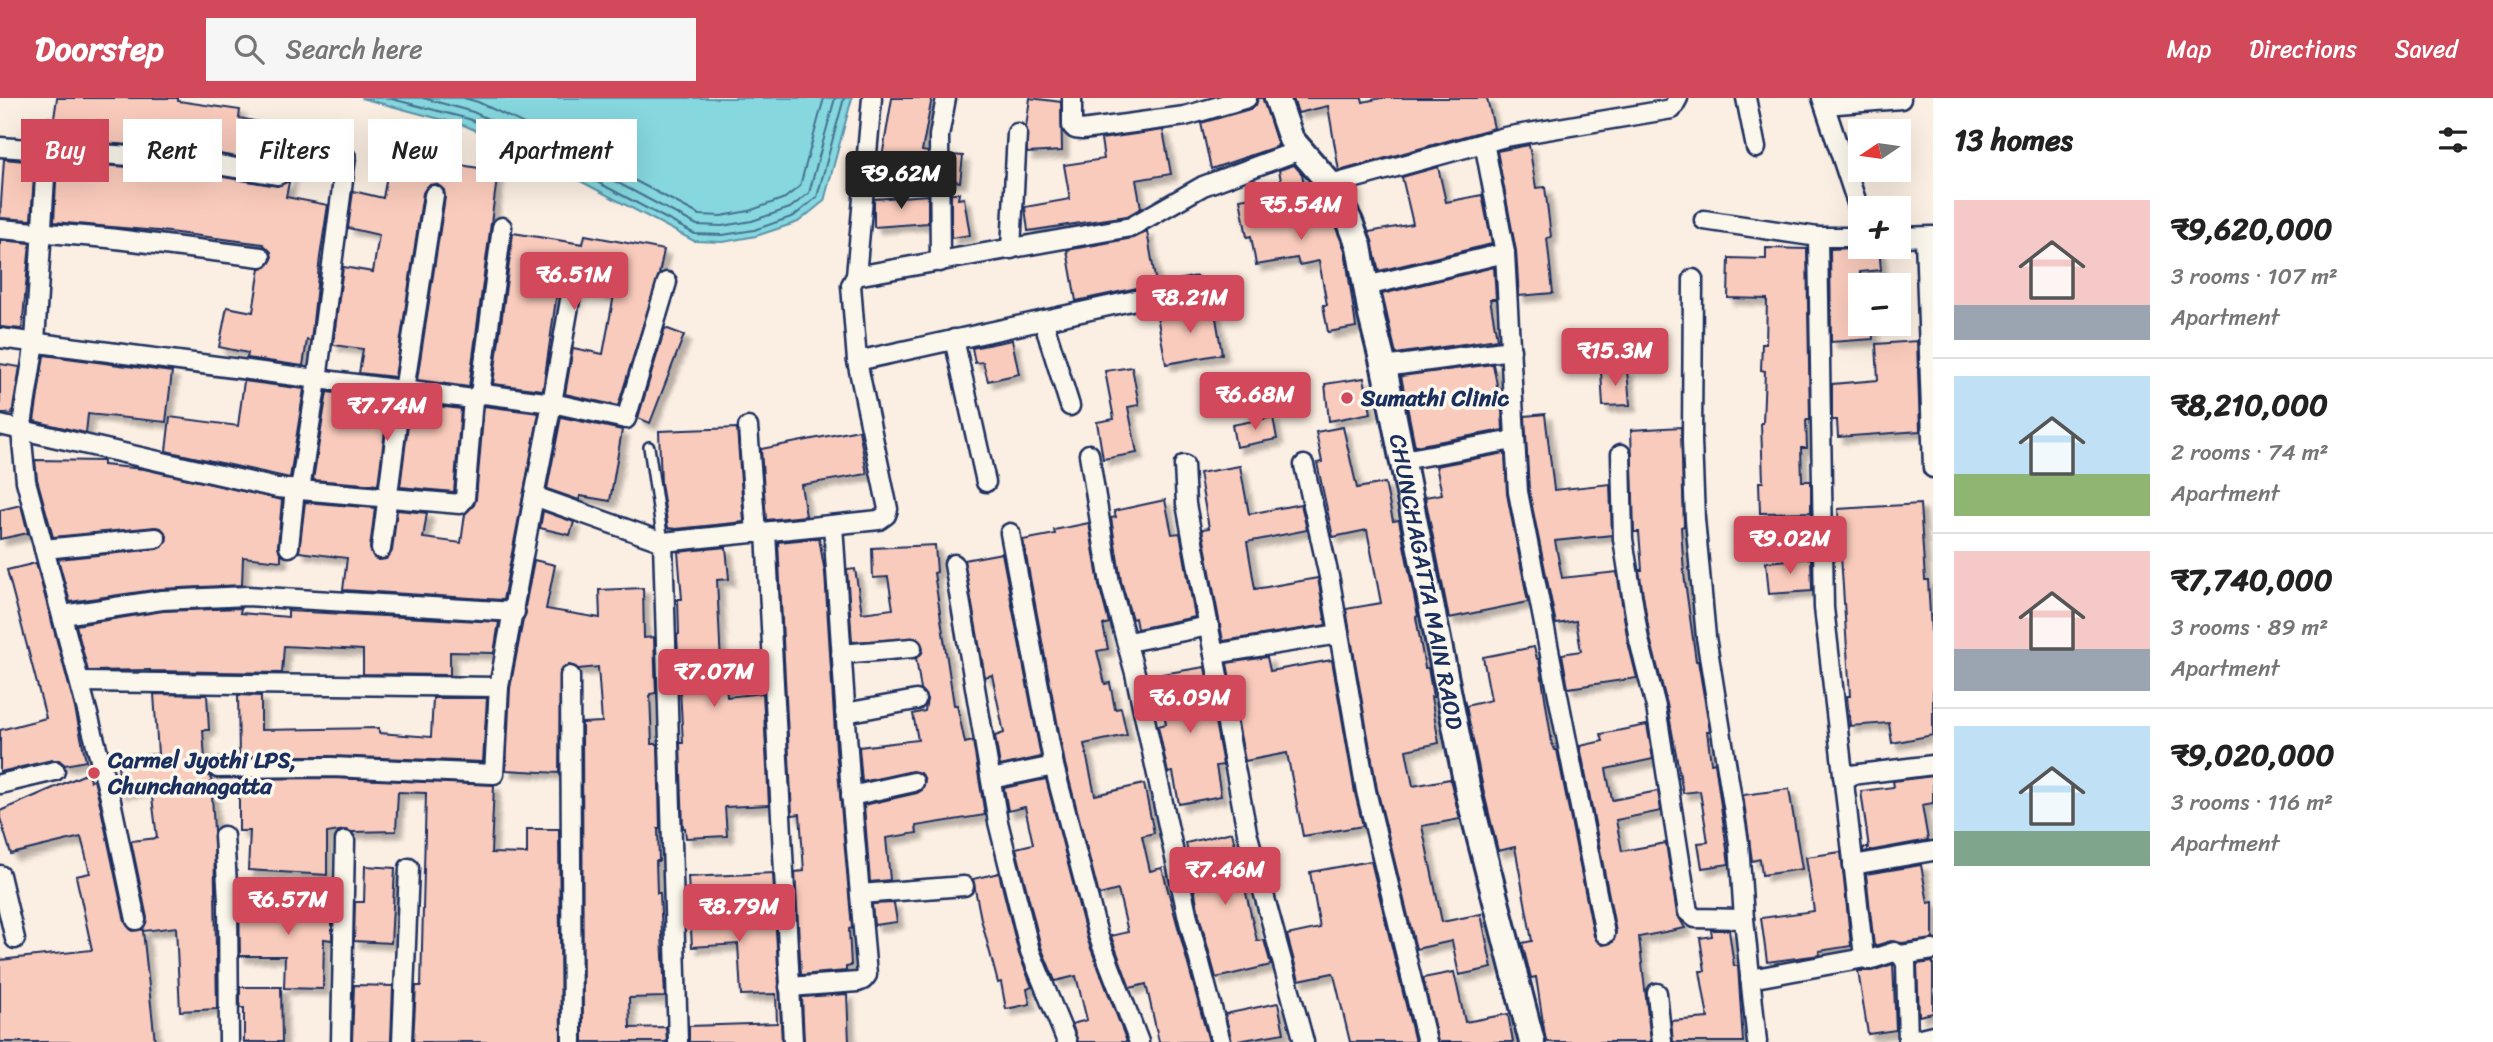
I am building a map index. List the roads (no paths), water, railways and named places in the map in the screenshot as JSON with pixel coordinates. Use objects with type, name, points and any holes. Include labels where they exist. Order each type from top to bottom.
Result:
[{"type":"street","points":[[856,276],[872,98]]},
{"type":"street","points":[[940,262],[939,136],[946,98]]},
{"type":"street","points":[[1072,98],[1072,126],[1082,130],[1185,116],[1247,98]]},
{"type":"street","name":"CHUNCHAGATTA MAIN RAOD","points":[[1277,98],[1291,139],[1331,185],[1359,246],[1469,796],[1532,1042]]},
{"type":"street","points":[[1331,185],[1484,142],[1672,109],[1678,98]]},
{"type":"street","points":[[1746,98],[1756,148]]},
{"type":"street","points":[[1855,196],[1824,101],[1901,99]]},
{"type":"street","points":[[1011,249],[1017,133]]},
{"type":"street","points":[[1484,142],[1505,253],[1514,440],[1520,505],[1605,934]]},
{"type":"street","points":[[0,147],[21,149]]},
{"type":"street","points":[[534,496],[663,542],[879,520],[886,515],[888,509],[857,361],[851,285],[856,276],[1131,228],[1203,186],[1300,150]]},
{"type":"street","points":[[109,155],[188,159],[236,168]]},
{"type":"street","points":[[44,182],[35,342],[21,431],[26,481],[111,801],[136,920]]},
{"type":"street","points":[[289,547],[317,380],[343,182]]},
{"type":"street","points":[[404,391],[434,195]]},
{"type":"street","points":[[1704,220],[1818,237],[1848,237]]},
{"type":"street","points":[[0,425],[277,488],[460,504],[463,502],[502,227]]},
{"type":"street","points":[[0,229],[108,238],[261,257]]},
{"type":"street","points":[[1818,237],[1824,608],[1865,958]]},
{"type":"street","points":[[1911,237],[1929,237],[1933,468]]},
{"type":"street","points":[[1366,286],[1505,253]]},
{"type":"street","points":[[218,768],[331,767],[494,774],[499,687],[515,612],[576,266]]},
{"type":"street","points":[[1693,279],[1692,441],[1695,519],[1706,637],[1739,843],[1757,1042]]},
{"type":"street","points":[[0,338],[404,391],[552,403],[626,419],[667,282]]},
{"type":"street","points":[[857,361],[1195,287]]},
{"type":"street","points":[[1044,320],[1070,406]]},
{"type":"street","points":[[954,340],[986,482]]},
{"type":"street","points":[[1384,367],[1511,350]]},
{"type":"street","points":[[381,549],[398,416]]},
{"type":"street","points":[[748,427],[761,533],[793,1042]]},
{"type":"street","points":[[1403,460],[1514,440]]},
{"type":"street","points":[[1089,454],[1110,583],[1128,642],[1188,918],[1221,1042]]},
{"type":"street","points":[[1621,454],[1623,539],[1639,640],[1656,707],[1688,912],[1695,918],[1744,919]]},
{"type":"street","points":[[1184,465],[1186,504],[1247,832],[1304,1042]]},
{"type":"street","points":[[1304,465],[1339,634],[1366,791],[1427,1042]]},
{"type":"street","points":[[789,987],[858,982],[867,975],[851,796],[833,525]]},
{"type":"street","points":[[1010,533],[1054,766],[1098,935],[1139,1042]]},
{"type":"street","points":[[44,549],[156,538]]},
{"type":"street","points":[[663,542],[678,1042]]},
{"type":"street","points":[[954,564],[998,822],[1030,951],[1067,1042]]},
{"type":"street","points":[[63,615],[162,600],[247,596],[515,612]]},
{"type":"street","points":[[1128,642],[1209,626]]},
{"type":"street","points":[[1214,654],[1339,634]]},
{"type":"street","points":[[841,654],[912,648]]},
{"type":"street","points":[[570,676],[572,1042]]},
{"type":"street","points":[[79,682],[499,687]]},
{"type":"street","points":[[845,713],[916,700]]},
{"type":"street","points":[[1843,776],[1933,765]]},
{"type":"street","points":[[991,779],[1054,766]]},
{"type":"street","points":[[0,784],[55,771]]},
{"type":"street","points":[[851,796],[914,782]]},
{"type":"street","points":[[224,836],[228,900],[229,1042]]},
{"type":"street","points":[[341,1042],[345,841]]},
{"type":"street","points":[[1853,865],[1933,851]]},
{"type":"street","points":[[402,1042],[409,868]]},
{"type":"street","points":[[0,875],[15,939]]},
{"type":"street","points":[[860,894],[964,886]]},
{"type":"street","points":[[1750,979],[1865,958],[1869,960],[1894,952],[1901,955],[1933,950]]},
{"type":"street","points":[[1901,955],[1906,963],[1908,1042],[1933,1035]]},
{"type":"street","points":[[1657,993],[1662,1042]]},
{"type":"lane","points":[[649,447],[663,542]]},
{"type":"water","points":[[361,98],[852,98],[824,201],[798,222],[756,236],[723,242],[694,241],[582,182],[637,182],[637,119],[476,119],[476,131],[462,125],[462,119],[440,119]]},
{"type":"place","name":"Sumathi Clinic","points":[[1347,398]]},
{"type":"place","name":"Carmel Jyothi LPS, Chunchanagatta","points":[[94,773]]}]
